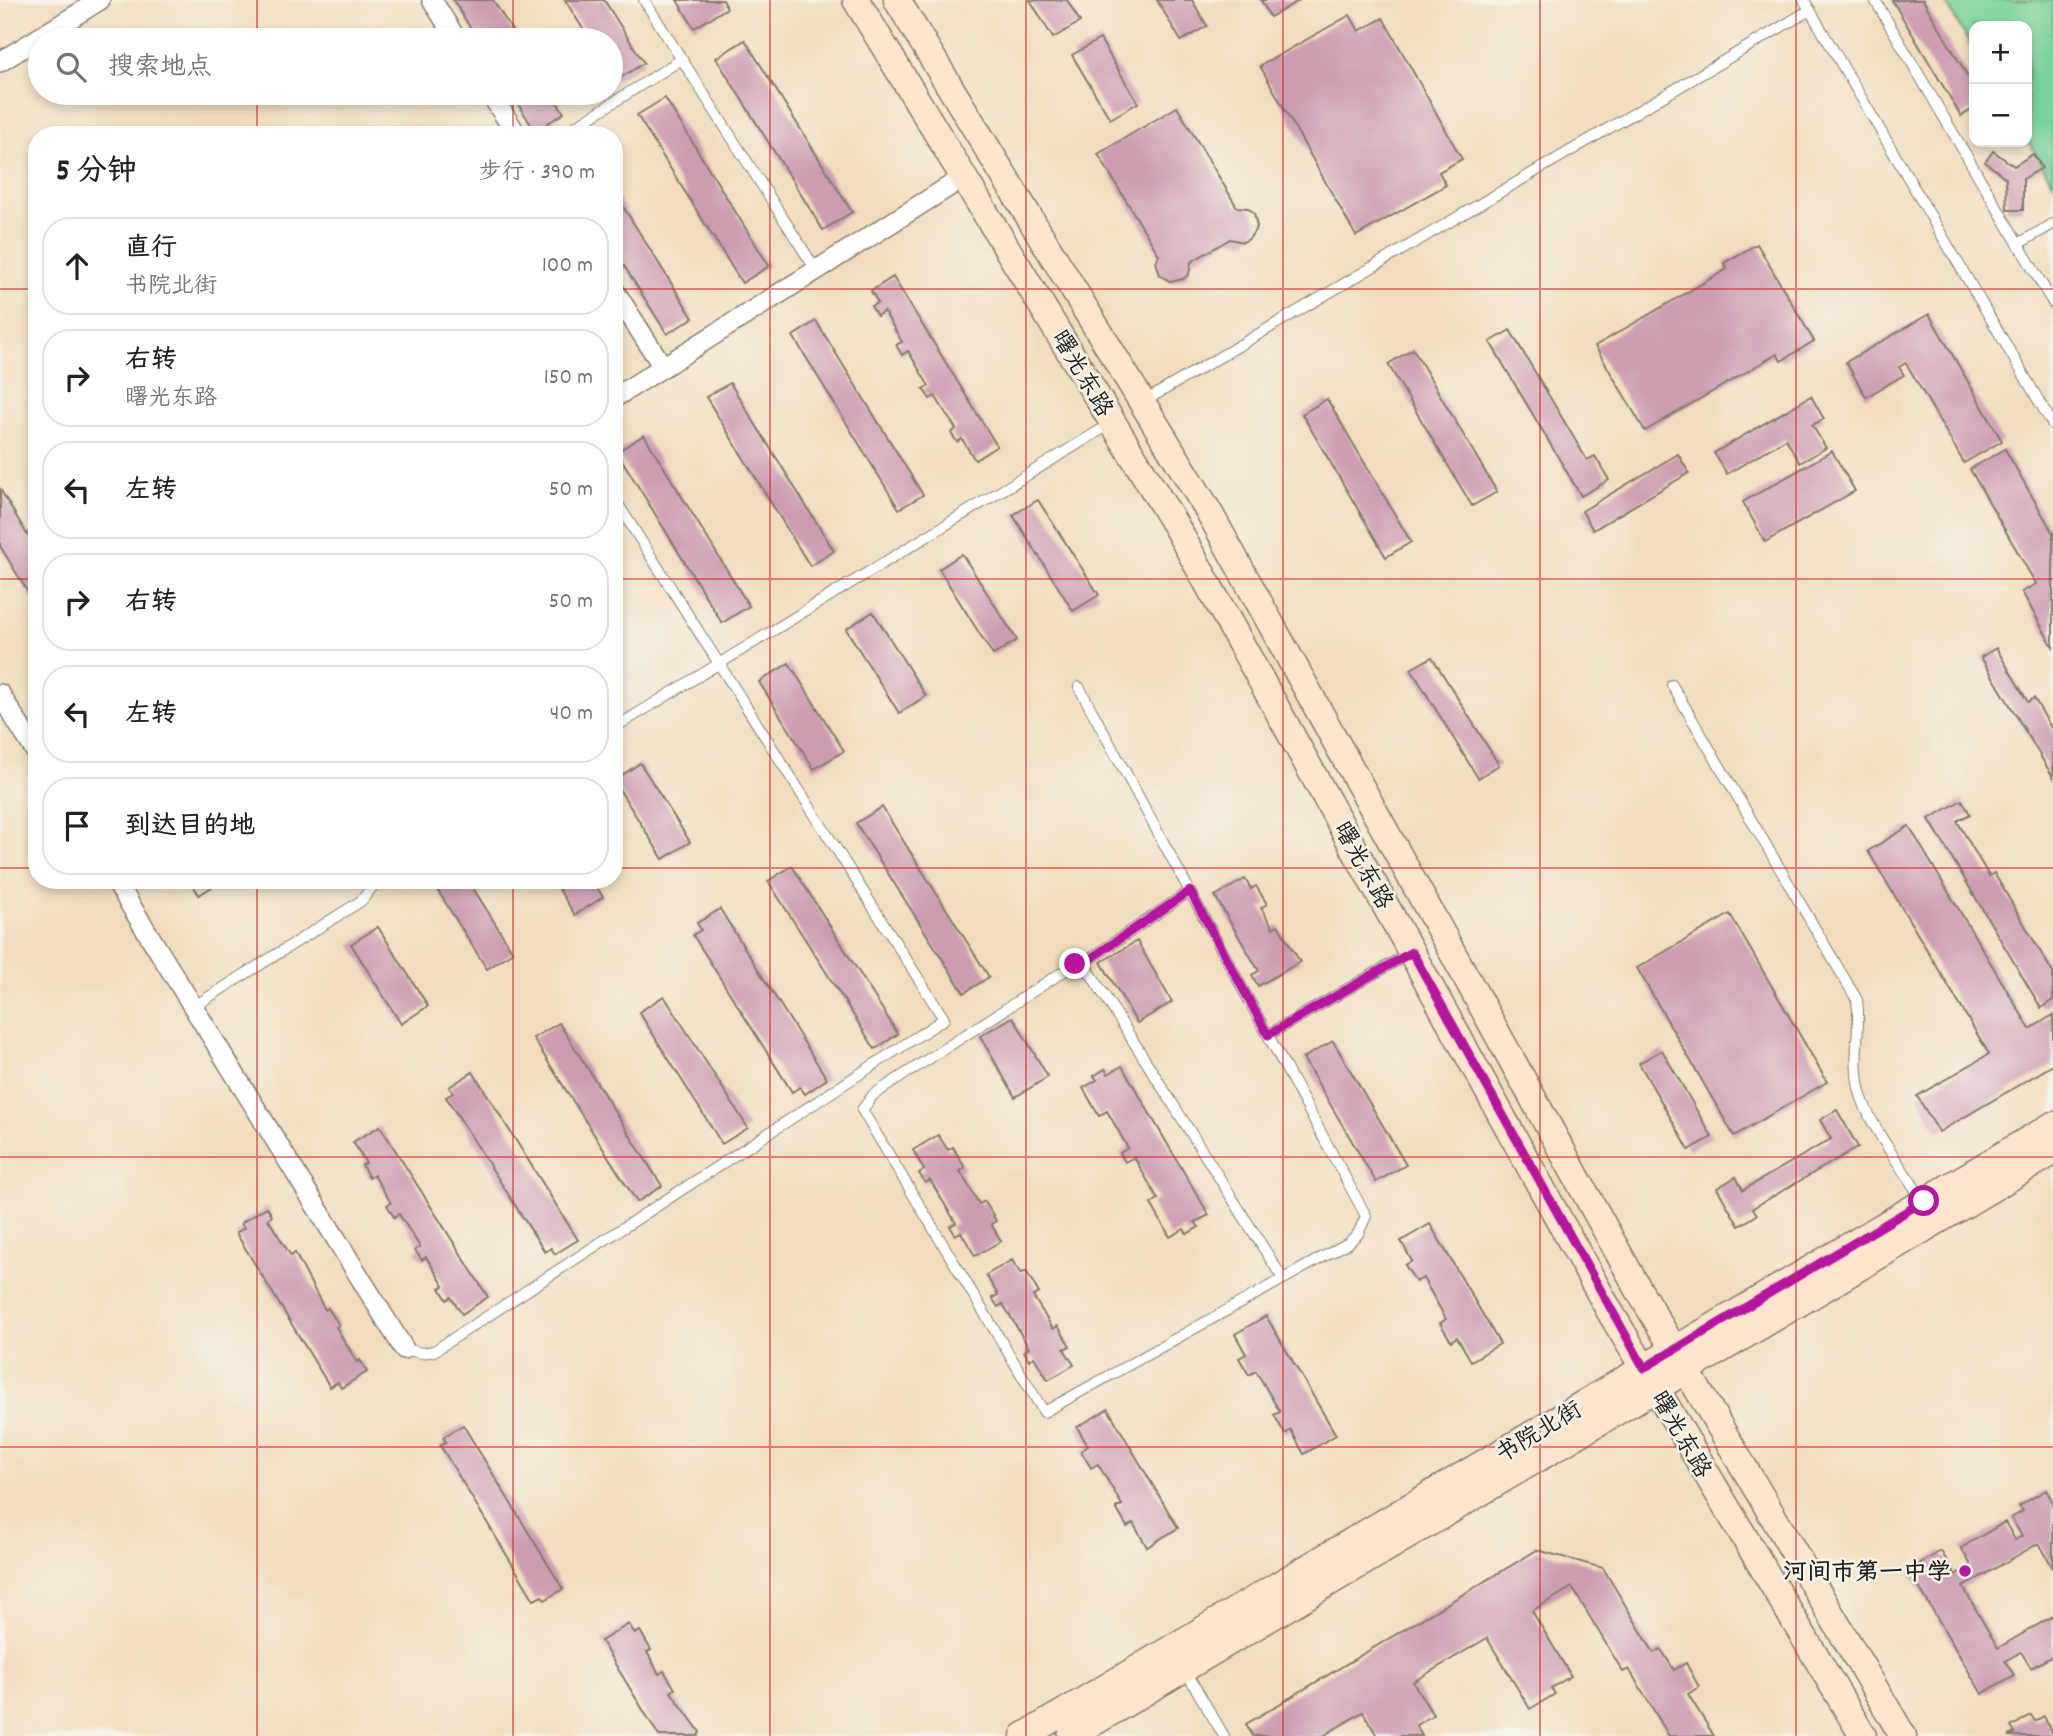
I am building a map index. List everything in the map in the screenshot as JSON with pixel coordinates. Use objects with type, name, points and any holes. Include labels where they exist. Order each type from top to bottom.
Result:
[{"type":"main road","name":"曙光东路","points":[[856,0],[1178,530],[1650,1378],[1863,1736]]},
{"type":"main road","name":"曙光东路","points":[[897,0],[1209,512],[1680,1360],[1903,1736]]},
{"type":"main road","name":"书院北街","points":[[1680,1360],[1924,1201],[2053,1125]]},
{"type":"main road","name":"书院北街","points":[[1071,1736],[1185,1669],[1680,1360],[2053,1152]]},
{"type":"main road","name":"书院北街","points":[[1024,1736],[1650,1378]]},
{"type":"street","points":[[55,28],[100,0]]},
{"type":"street","points":[[432,0],[450,28]]},
{"type":"street","points":[[0,62],[28,45]]},
{"type":"street","points":[[498,105],[511,126]]},
{"type":"street","points":[[623,392],[964,177]]},
{"type":"street","points":[[623,304],[663,367]]},
{"type":"street","points":[[0,694],[28,739]]},
{"type":"street","points":[[121,889],[404,1349]]},
{"type":"lane","points":[[644,0],[816,271]]},
{"type":"lane","points":[[1804,0],[2053,425]]},
{"type":"lane","points":[[1875,0],[2053,303]]},
{"type":"lane","points":[[1142,402],[1810,10]]},
{"type":"lane","points":[[623,97],[682,60]]},
{"type":"lane","points":[[576,126],[610,105]]},
{"type":"lane","points":[[2018,244],[2053,224]]},
{"type":"lane","points":[[623,723],[1114,423]]},
{"type":"lane","points":[[404,1349],[422,1353],[434,1351],[944,1019],[623,512]]},
{"type":"lane","points":[[1672,685],[1857,1000],[1861,1023],[1858,1083],[1867,1110],[1924,1201]]},
{"type":"lane","points":[[1079,687],[1190,891],[1366,1216],[1357,1234],[1348,1243],[1044,1412],[862,1110],[873,1096],[1075,964],[1084,963],[1190,891]]},
{"type":"lane","points":[[193,1007],[361,901],[371,889]]},
{"type":"lane","points":[[1268,1035],[1412,952]]},
{"type":"lane","points":[[1084,963],[1283,1279]]},
{"type":"lane","points":[[1185,1669],[1224,1736]]},
{"type":"green space","points":[[1944,0],[2053,0],[2053,183],[2032,147],[2032,21],[1969,21],[1969,42]]},
{"type":"building","points":[[453,0],[493,0],[510,28],[470,28]]},
{"type":"building","points":[[565,0],[604,0],[622,28],[582,28]]},
{"type":"building","points":[[677,0],[723,0],[727,8],[694,28]]},
{"type":"building","points":[[1030,0],[1067,0],[1080,22],[1053,38]]},
{"type":"building","points":[[1157,0],[1192,0],[1207,26],[1181,41]]},
{"type":"building","points":[[1261,0],[1300,0],[1270,17]]},
{"type":"building","points":[[1892,0],[1923,0],[1969,78],[1969,111],[1961,116]]},
{"type":"building","points":[[1350,15],[1359,31],[1383,18],[1462,159],[1439,172],[1446,185],[1356,236],[1260,66]]},
{"type":"building","points":[[623,30],[644,63],[623,76]]},
{"type":"building","points":[[1100,39],[1138,103],[1110,119],[1072,55]]},
{"type":"building","points":[[745,40],[852,212],[823,230],[716,58]]},
{"type":"building","points":[[665,98],[769,266],[742,283],[637,115]]},
{"type":"building","points":[[519,105],[559,105],[564,113],[543,126],[532,126]]},
{"type":"building","points":[[1177,107],[1237,207],[1248,208],[1254,213],[1257,227],[1249,239],[1243,242],[1230,239],[1191,262],[1189,274],[1183,279],[1171,282],[1160,275],[1156,262],[1159,255],[1098,154]]},
{"type":"building","points":[[1993,151],[2014,166],[2033,154],[2042,168],[2023,179],[2023,210],[2007,210],[2006,178],[1985,162]]},
{"type":"building","points":[[623,206],[693,318],[667,334],[623,264]]},
{"type":"building","points":[[1757,244],[1814,341],[1781,361],[1777,354],[1645,431],[1595,346],[1727,269],[1724,263]]},
{"type":"building","points":[[893,277],[997,446],[975,460],[962,439],[957,442],[951,433],[956,429],[935,396],[930,399],[923,389],[929,386],[908,351],[902,355],[896,345],[902,342],[884,311],[877,316],[871,306],[878,303],[871,291]]},
{"type":"building","points":[[1929,314],[2002,441],[1964,463],[1906,363],[1899,367],[1904,375],[1866,397],[1846,362]]},
{"type":"building","points":[[816,321],[923,495],[899,509],[793,336]]},
{"type":"building","points":[[1510,330],[1587,460],[1595,456],[1609,480],[1581,496],[1490,342]]},
{"type":"building","points":[[1413,349],[1497,492],[1472,506],[1388,364]]},
{"type":"building","points":[[730,383],[834,551],[810,566],[706,397]]},
{"type":"building","points":[[1811,396],[1824,419],[1812,425],[1826,448],[1800,463],[1786,439],[1727,474],[1714,453]]},
{"type":"building","points":[[1327,399],[1411,542],[1386,557],[1302,414]]},
{"type":"building","points":[[644,435],[749,606],[722,623],[623,462],[623,448]]},
{"type":"building","points":[[2005,449],[2053,533],[2053,647],[2022,592],[2036,584],[1970,469]]},
{"type":"building","points":[[1832,451],[1855,491],[1765,542],[1743,502]]},
{"type":"building","points":[[1678,454],[1689,473],[1593,530],[1582,511]]},
{"type":"building","points":[[0,489],[28,536],[28,592],[0,546]]},
{"type":"building","points":[[1038,500],[1099,595],[1073,611],[1013,515]]},
{"type":"building","points":[[962,554],[1017,640],[993,655],[939,569]]},
{"type":"building","points":[[873,612],[926,696],[899,713],[846,629]]},
{"type":"building","points":[[1996,648],[2028,702],[2034,698],[2053,731],[2053,777],[1981,657]]},
{"type":"building","points":[[1432,657],[1499,765],[1478,778],[1411,669]]},
{"type":"building","points":[[789,663],[844,751],[814,769],[759,682]]},
{"type":"building","points":[[640,763],[690,842],[663,859],[623,795],[623,775]]},
{"type":"building","points":[[1962,800],[1970,814],[1957,821],[1989,876],[1994,873],[2053,973],[2053,1000],[2041,1008],[1929,819]]},
{"type":"building","points":[[882,807],[989,977],[964,993],[856,823]]},
{"type":"building","points":[[1909,826],[2030,1029],[2053,1015],[2053,1065],[1939,1132],[1917,1096],[1989,1054],[1868,851]]},
{"type":"building","points":[[792,866],[898,1034],[875,1049],[768,881]]},
{"type":"building","points":[[1245,879],[1251,889],[1256,886],[1267,904],[1261,908],[1273,928],[1278,925],[1300,962],[1258,986],[1252,975],[1259,971],[1215,896]]},
{"type":"building","points":[[195,889],[209,889],[199,895]]},
{"type":"building","points":[[437,889],[474,889],[513,952],[487,969]]},
{"type":"building","points":[[559,889],[598,889],[603,897],[575,915]]},
{"type":"building","points":[[720,909],[827,1079],[805,1094],[800,1087],[792,1092],[693,935],[701,930],[697,923]]},
{"type":"building","points":[[1730,914],[1827,1082],[1734,1136],[1637,968]]},
{"type":"building","points":[[378,927],[428,1006],[401,1024],[351,944]]},
{"type":"building","points":[[1137,941],[1172,1002],[1137,1023],[1101,962]]},
{"type":"building","points":[[664,996],[748,1128],[722,1144],[639,1012]]},
{"type":"building","points":[[1013,1017],[1048,1077],[1015,1097],[980,1036]]},
{"type":"building","points":[[559,1023],[662,1186],[637,1202],[533,1038]]},
{"type":"building","points":[[1333,1041],[1406,1165],[1376,1182],[1303,1058]]},
{"type":"building","points":[[1662,1050],[1712,1137],[1689,1150],[1639,1063]]},
{"type":"building","points":[[1122,1066],[1209,1215],[1195,1222],[1199,1227],[1187,1234],[1184,1229],[1170,1237],[1151,1204],[1158,1199],[1134,1157],[1125,1162],[1120,1153],[1128,1148],[1107,1111],[1099,1116],[1083,1088],[1097,1080],[1094,1076],[1105,1069],[1108,1074]]},
{"type":"building","points":[[473,1072],[578,1240],[555,1254],[551,1248],[545,1252],[446,1097],[453,1093],[449,1087]]},
{"type":"building","points":[[1837,1110],[1858,1147],[1753,1208],[1757,1215],[1739,1226],[1717,1188],[1736,1177],[1743,1190],[1831,1139],[1820,1120]]},
{"type":"building","points":[[380,1126],[488,1297],[462,1314],[451,1297],[447,1300],[440,1288],[444,1286],[426,1257],[422,1260],[415,1250],[420,1247],[399,1214],[394,1217],[387,1205],[391,1203],[374,1175],[369,1178],[362,1165],[366,1163],[353,1142]]},
{"type":"building","points":[[938,1135],[948,1150],[953,1147],[965,1168],[960,1171],[979,1204],[985,1201],[996,1221],[991,1224],[1001,1241],[975,1256],[961,1232],[955,1235],[950,1226],[956,1223],[930,1180],[925,1183],[919,1173],[924,1170],[913,1150]]},
{"type":"building","points":[[267,1207],[272,1216],[268,1219],[291,1256],[295,1253],[325,1310],[328,1308],[357,1362],[360,1360],[367,1372],[341,1388],[338,1382],[330,1387],[236,1233],[244,1228],[241,1223]]},
{"type":"building","points":[[1430,1224],[1500,1344],[1471,1361],[1457,1337],[1451,1341],[1440,1323],[1446,1319],[1423,1278],[1416,1282],[1405,1265],[1412,1261],[1401,1241]]},
{"type":"building","points":[[1012,1260],[1021,1274],[1026,1271],[1039,1293],[1033,1296],[1053,1329],[1058,1326],[1070,1346],[1064,1349],[1074,1365],[1048,1380],[1034,1357],[1029,1360],[1024,1351],[1029,1348],[1003,1304],[998,1307],[992,1298],[998,1295],[986,1275]]},
{"type":"building","points":[[1266,1316],[1336,1435],[1304,1454],[1291,1430],[1285,1434],[1274,1415],[1280,1412],[1256,1371],[1249,1375],[1239,1358],[1246,1354],[1235,1334]]},
{"type":"building","points":[[1108,1409],[1178,1528],[1147,1547],[1133,1523],[1127,1527],[1116,1508],[1122,1505],[1098,1464],[1091,1468],[1081,1451],[1088,1446],[1077,1427]]},
{"type":"building","points":[[463,1425],[563,1589],[545,1600],[542,1596],[534,1600],[440,1445],[446,1442],[443,1437]]},
{"type":"building","points":[[2046,1490],[2053,1502],[2053,1568],[2039,1543],[1963,1587],[1998,1648],[2053,1616],[2053,1656],[2031,1668],[2021,1652],[2005,1661],[2014,1675],[1982,1694],[1909,1570],[1941,1551],[1955,1575],[1971,1565],[1961,1548],[2005,1522],[2015,1540],[2022,1536],[2011,1518],[2023,1511],[2019,1506]]},
{"type":"building","points":[[1537,1550],[1603,1568],[1654,1653],[1661,1649],[1674,1670],[1686,1663],[1699,1687],[1688,1694],[1714,1736],[1669,1736],[1629,1669],[1623,1672],[1572,1587],[1532,1611],[1571,1676],[1551,1688],[1555,1694],[1530,1709],[1487,1638],[1413,1682],[1433,1715],[1416,1725],[1422,1736],[1377,1736],[1363,1712],[1323,1736],[1253,1736],[1246,1724]]},
{"type":"building","points":[[629,1624],[635,1634],[640,1631],[651,1650],[647,1652],[659,1674],[664,1671],[675,1689],[671,1692],[700,1732],[698,1736],[659,1736],[601,1641]]},
{"type":"building","points":[[2031,1715],[2035,1721],[2044,1716],[2053,1736],[2009,1736],[2015,1733],[2011,1727]]},
{"type":"place","name":"河间市第一中学","points":[[1965,1571]]},
{"type":"route","points":[[1075,964],[1084,963],[1190,891],[1268,1035],[1412,952],[1609,1310],[1644,1368],[1924,1201]]}]
